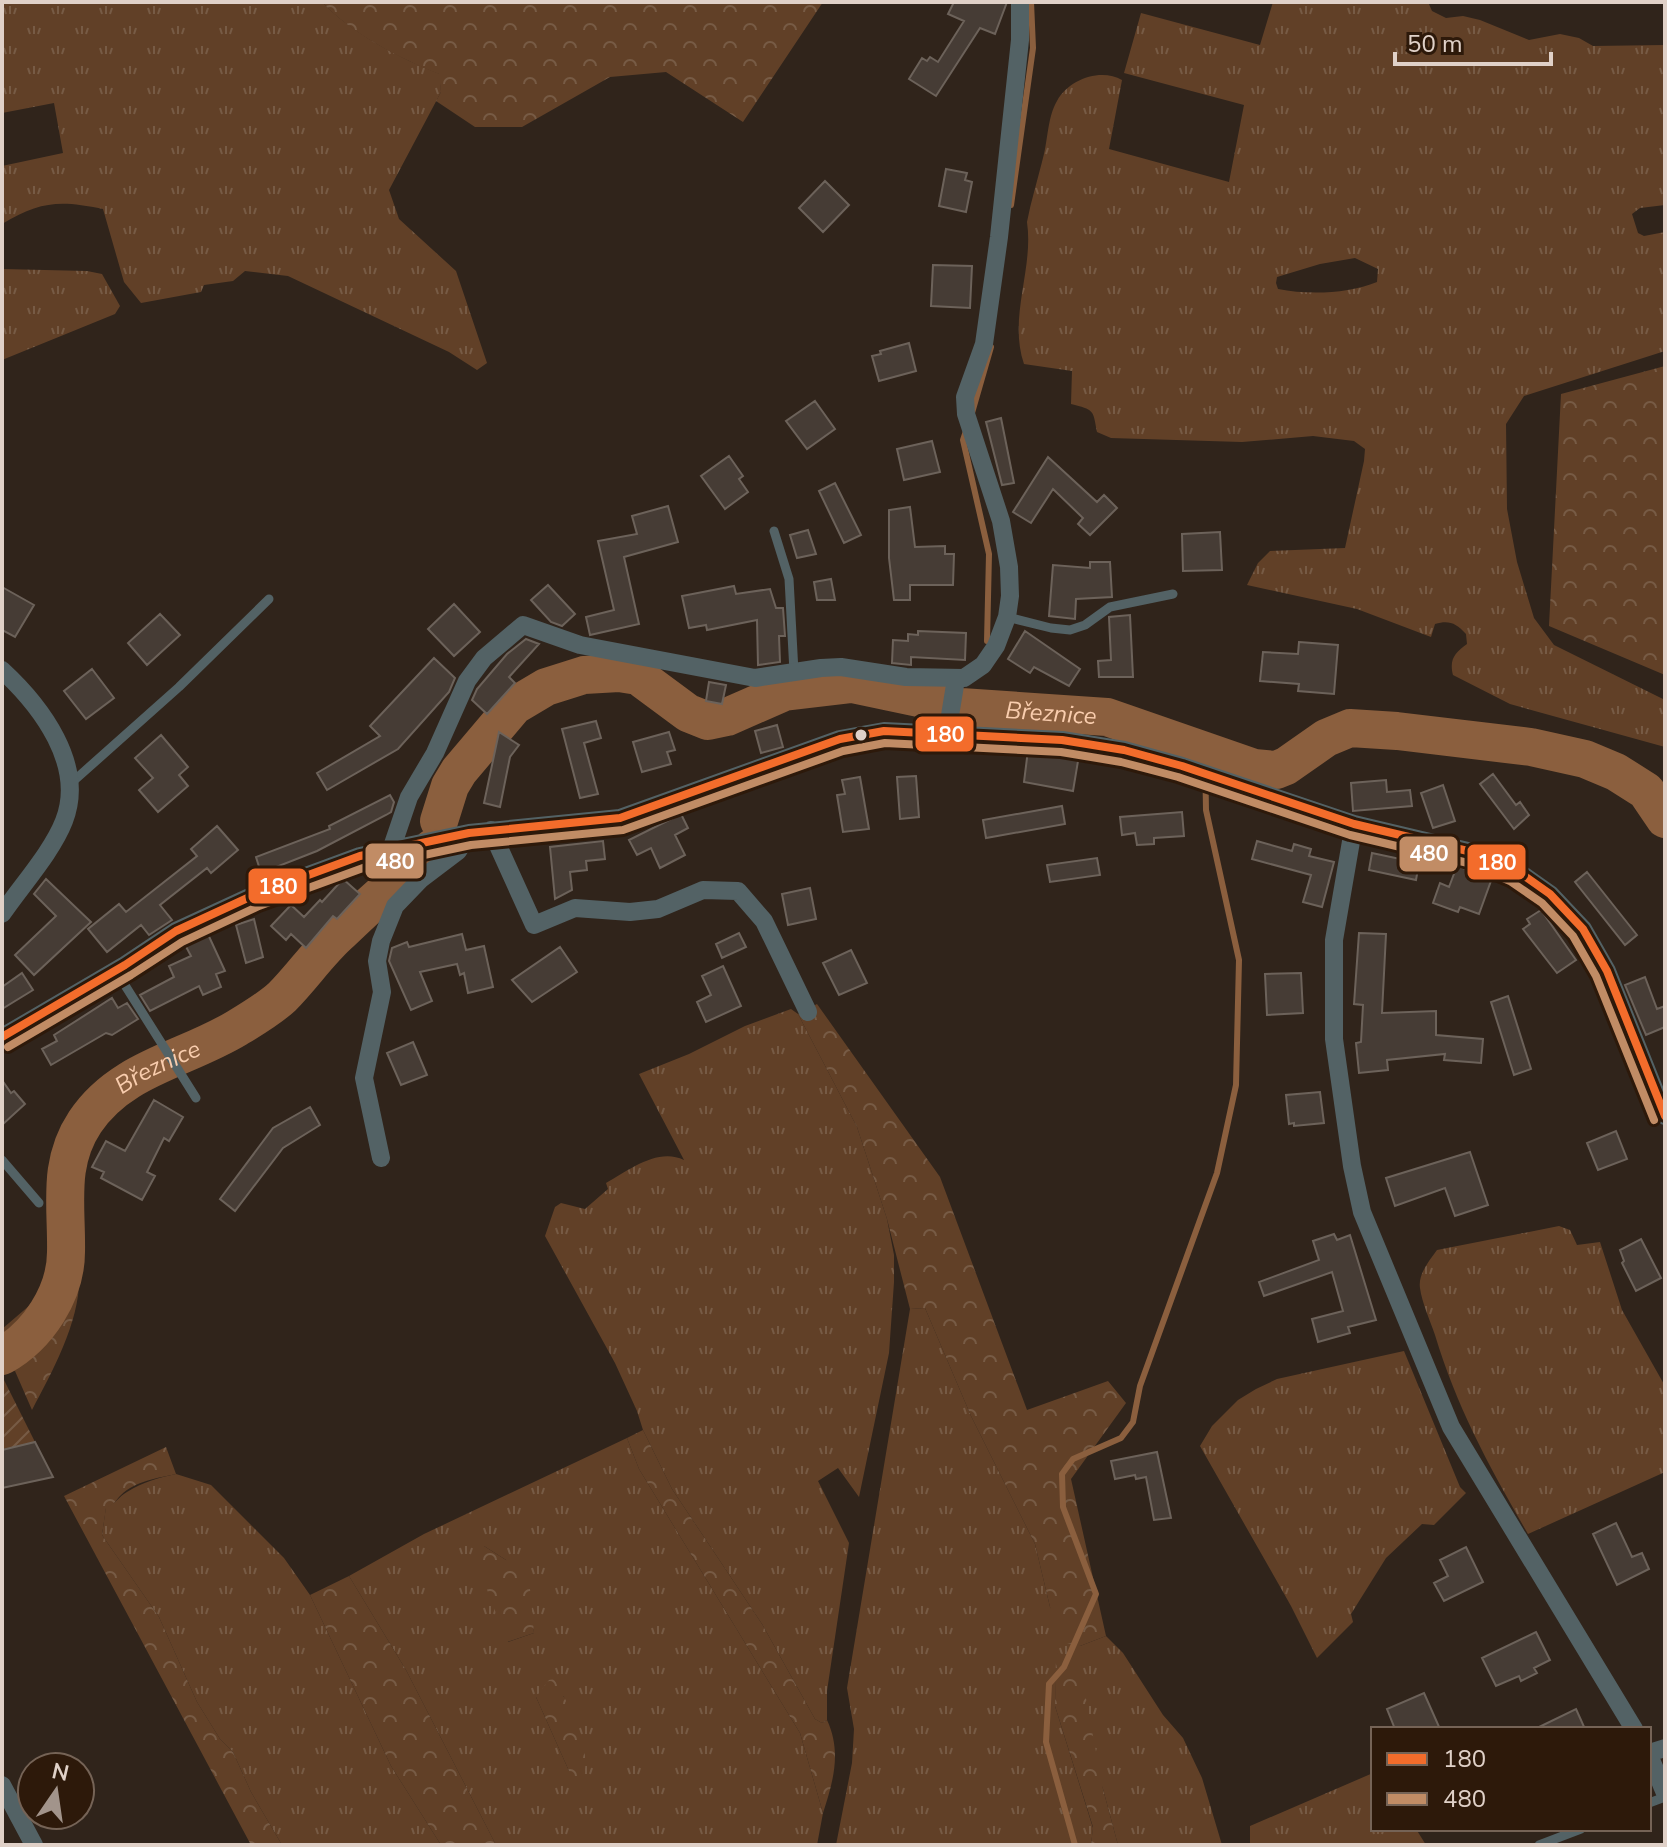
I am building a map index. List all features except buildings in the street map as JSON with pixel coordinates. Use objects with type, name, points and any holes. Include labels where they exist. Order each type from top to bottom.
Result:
[{"type":"street","points":[[948,726],[955,687],[983,665],[996,646],[1007,617],[1010,596],[1006,545],[966,414],[965,397],[981,355],[989,313],[1017,79],[1020,2]]},
{"type":"street","points":[[392,847],[409,797],[435,753],[467,681],[484,658],[523,625],[580,645],[741,677],[766,678],[841,667],[955,687]]},
{"type":"street","points":[[2,670],[26,694],[52,731],[64,758],[69,785],[68,808],[62,827],[2,914]]},
{"type":"street","points":[[2,1037],[116,971],[176,931],[254,895],[360,856],[469,833],[620,818],[840,739],[884,731],[948,726],[1080,742],[1182,766],[1354,824],[1496,861],[1534,880],[1583,929],[1607,971],[1665,1116]]},
{"type":"street","points":[[1354,824],[1334,940],[1334,1039],[1352,1166],[1362,1212],[1451,1427],[1633,1727]]},
{"type":"street","points":[[491,830],[534,925],[575,908],[630,912],[658,909],[703,890],[738,891],[764,921],[808,1012]]},
{"type":"street","points":[[381,1158],[364,1078],[382,992],[377,961],[381,941],[395,906],[421,879],[458,851],[469,833]]},
{"type":"street","points":[[1651,1759],[1665,1795]]},
{"type":"street","points":[[2,1785],[34,1845]]},
{"type":"lane","points":[[774,531],[789,579],[794,672]]},
{"type":"lane","points":[[1007,617],[1070,630],[1085,625],[1110,607],[1173,594]]},
{"type":"lane","points":[[69,785],[179,687],[269,599]]},
{"type":"lane","points":[[116,971],[196,1098]]},
{"type":"lane","points":[[2,1160],[39,1203]]},
{"type":"lane","points":[[1539,1845],[1576,1831]]},
{"type":"green space","points":[[2,2],[322,2],[377,44],[440,74],[441,92],[389,190],[399,219],[456,271],[487,363],[477,370],[449,352],[288,276],[245,271],[233,281],[204,285],[201,292],[141,303],[124,282],[103,209],[51,204],[2,224],[2,166],[63,153],[54,103],[2,113]]},
{"type":"green space","points":[[322,2],[823,2],[743,122],[666,72],[610,77],[522,127],[475,127],[436,101],[441,92],[439,74],[377,44]]},
{"type":"green space","points":[[1273,2],[1428,2],[1432,11],[1446,18],[1463,16],[1480,20],[1529,40],[1560,34],[1579,38],[1593,46],[1665,45],[1665,205],[1640,208],[1632,214],[1638,233],[1644,236],[1665,232],[1665,351],[1524,396],[1506,424],[1507,509],[1517,562],[1534,618],[1554,645],[1665,700],[1665,747],[1510,704],[1453,675],[1454,657],[1467,644],[1466,634],[1452,623],[1435,624],[1431,637],[1357,609],[1247,585],[1258,563],[1270,551],[1345,548],[1364,461],[1365,449],[1354,441],[1313,436],[1242,442],[1111,438],[1097,432],[1091,412],[1071,404],[1072,371],[1024,364],[1019,329],[1027,257],[1027,222],[1051,115],[1062,93],[1077,82],[1095,76],[1105,75],[1122,80],[1109,149],[1229,182],[1244,105],[1124,73],[1141,13],[1260,45]],"holes":[[[1355,258],[1378,269],[1377,282],[1341,291],[1290,291],[1278,289],[1276,283],[1277,277],[1320,264]]]},
{"type":"green space","points":[[2,269],[102,274],[120,306],[115,314],[2,360]]},
{"type":"green space","points":[[1665,366],[1665,675],[1549,626],[1561,394]]},
{"type":"green space","points":[[817,1004],[940,1177],[1027,1410],[1108,1381],[1126,1403],[1071,1479],[1106,1636],[1080,1646],[1062,1642],[1035,1544],[971,1416],[925,1308],[910,1309],[887,1219],[857,1127],[798,1014]]},
{"type":"green space","points":[[791,1009],[798,1014],[857,1127],[887,1219],[894,1255],[889,1353],[859,1497],[838,1468],[818,1481],[849,1543],[827,1691],[827,1720],[822,1723],[815,1719],[762,1624],[672,1489],[615,1363],[545,1236],[555,1207],[561,1203],[585,1209],[608,1189],[606,1183],[634,1167],[664,1156],[684,1160],[639,1074],[689,1054],[745,1026]]},
{"type":"green space","points":[[1559,1226],[1570,1230],[1577,1245],[1600,1242],[1622,1310],[1665,1386],[1665,1472],[1528,1534],[1464,1413],[1424,1306],[1420,1283],[1425,1268],[1437,1250]]},
{"type":"green space","points":[[53,1258],[78,1263],[77,1300],[66,1339],[32,1410],[15,1371],[2,1373],[2,1329],[37,1299]]},
{"type":"green space","points":[[925,1308],[971,1416],[1035,1544],[1050,1607],[1080,1646],[1106,1636],[1123,1653],[1163,1715],[1183,1738],[1202,1778],[1222,1845],[1118,1845],[1103,1789],[1057,1653],[1055,1706],[1093,1828],[1091,1845],[836,1845],[852,1763],[854,1729],[847,1688],[910,1309]]},
{"type":"green space","points":[[1404,1351],[1460,1487],[1466,1493],[1434,1525],[1422,1524],[1386,1558],[1351,1614],[1353,1622],[1317,1658],[1200,1446],[1212,1426],[1238,1400],[1277,1379]]},
{"type":"green space","points":[[2,1376],[35,1442],[2,1450]]},
{"type":"green space","points":[[643,1430],[672,1489],[762,1624],[815,1719],[822,1723],[827,1720],[835,1755],[833,1778],[823,1813],[800,1733],[639,1469],[627,1438]]},
{"type":"green space","points":[[627,1438],[639,1469],[800,1733],[823,1813],[817,1845],[496,1845],[406,1670],[349,1576],[424,1534]],"holes":[[[484,1546],[506,1560],[531,1615],[534,1633],[508,1642]],[[564,1696],[569,1771],[536,1697]]]},
{"type":"green space","points":[[166,1447],[176,1474],[127,1490],[106,1508],[102,1535],[159,1617],[197,1702],[220,1739],[233,1752],[251,1792],[282,1845],[251,1845],[64,1496]]},
{"type":"green space","points":[[176,1474],[211,1485],[284,1558],[310,1595],[391,1766],[441,1845],[282,1845],[251,1792],[233,1752],[220,1739],[197,1702],[159,1617],[102,1535],[106,1507],[139,1486]]},
{"type":"green space","points":[[484,1546],[506,1560],[521,1563],[529,1578],[534,1633],[507,1642],[473,1553]]},
{"type":"green space","points":[[349,1576],[406,1670],[496,1845],[441,1845],[391,1766],[310,1595]]},
{"type":"green space","points":[[1056,1653],[1078,1656],[1103,1789],[1118,1845],[1091,1845],[1093,1827],[1055,1706]]},
{"type":"green space","points":[[554,1679],[573,1715],[582,1741],[585,1754],[583,1779],[576,1780],[569,1771],[536,1697],[549,1680]]},
{"type":"green space","points":[[1371,1774],[1371,1831],[1417,1831],[1426,1845],[1250,1845],[1250,1826]]},
{"type":"waterway","points":[[1011,205],[1033,48],[1031,2]]},
{"type":"waterway","points":[[972,413],[991,347]]},
{"type":"waterway","points":[[966,431],[963,440],[989,554],[987,641]]},
{"type":"waterway","name":"Březnice","points":[[439,821],[450,786],[459,771],[514,706],[546,687],[584,675],[619,673],[638,676],[688,713],[708,721],[727,717],[784,692],[852,684],[961,707],[1107,717],[1254,768],[1276,770],[1326,738],[1350,728],[1531,747],[1585,759],[1616,772],[1646,791],[1665,819]]},
{"type":"waterway","points":[[961,707],[973,694]]},
{"type":"waterway","points":[[1075,1845],[1046,1742],[1049,1684],[1064,1667],[1096,1594],[1063,1507],[1062,1474],[1073,1459],[1121,1438],[1133,1422],[1140,1386],[1217,1173],[1236,1085],[1239,960],[1206,810],[1205,752]]},
{"type":"waterway","name":"Březnice","points":[[2,1356],[38,1325],[48,1312],[61,1283],[65,1267],[65,1186],[70,1154],[85,1122],[100,1104],[135,1077],[217,1039],[272,1006],[331,941],[418,865],[432,848]]},
{"type":"transit line","name":"180","points":[[2,1037],[125,965],[176,931],[254,895],[360,856],[469,833],[620,818],[840,739],[884,731],[1062,740],[1124,750],[1182,766],[1354,824],[1472,852],[1516,870],[1550,894],[1583,929],[1607,971],[1665,1116]]},
{"type":"transit line","name":"480","points":[[8,1047],[182,942],[259,906],[363,868],[471,845],[623,830],[843,751],[885,743],[1061,752],[1121,762],[1178,777],[1350,835],[1468,863],[1510,881],[1542,903],[1573,936],[1596,976],[1654,1120]]}]
